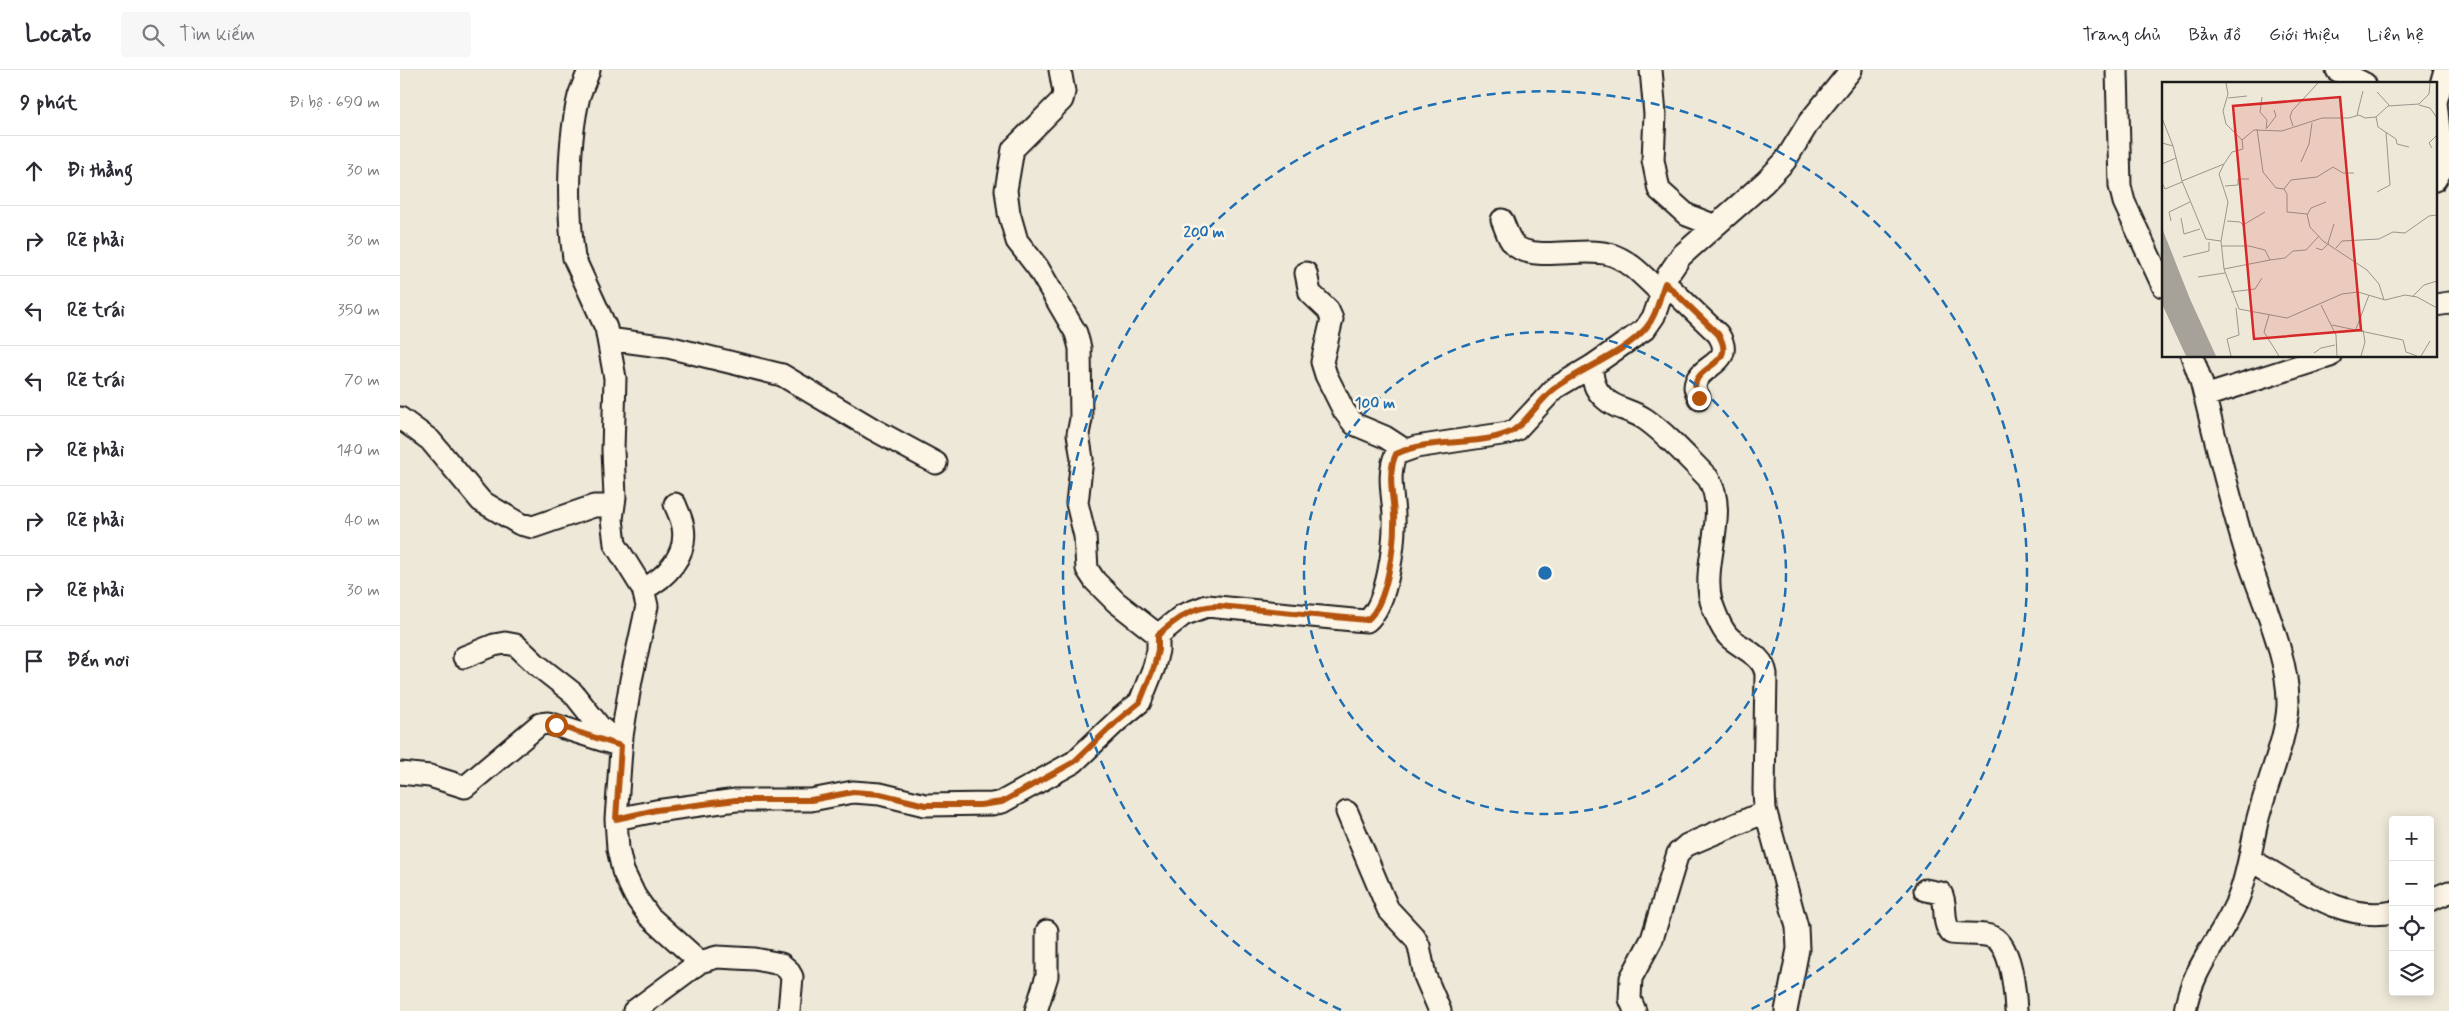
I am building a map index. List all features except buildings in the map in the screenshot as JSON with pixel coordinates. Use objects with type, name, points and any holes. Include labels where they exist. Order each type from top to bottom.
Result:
[{"type":"street","points":[[588,70],[580,95],[572,144],[570,204],[572,245],[574,258],[596,301],[608,339],[615,378],[614,506],[612,519],[615,544],[643,589],[647,606],[630,680],[622,741],[616,819],[618,849],[623,871],[635,896],[649,916],[700,962]]},
{"type":"street","points":[[1060,70],[1064,92],[1062,100],[1013,149],[1006,190],[1009,213],[1017,241],[1038,268],[1076,333],[1080,348],[1081,419],[1078,434],[1082,459],[1077,503],[1085,536],[1087,569],[1095,581],[1116,602],[1158,635]]},
{"type":"street","points":[[1651,70],[1655,114],[1653,160],[1659,190],[1687,215],[1713,225]]},
{"type":"street","points":[[1158,635],[1183,615],[1206,606],[1367,620],[1377,609],[1389,575],[1394,515],[1391,488],[1393,461],[1396,454],[1405,450],[1508,433],[1516,430],[1555,388],[1592,366],[1646,329],[1654,316],[1663,288],[1680,256],[1713,225],[1765,182],[1784,161],[1809,122],[1851,70]]},
{"type":"street","points":[[2117,70],[2120,186],[2124,202],[2162,284]]},
{"type":"street","points":[[2337,70],[2361,82]]},
{"type":"street","points":[[2436,178],[2443,167],[2436,107],[2438,89],[2445,70]]},
{"type":"street","points":[[1502,220],[1510,240],[1517,247],[1541,254],[1578,251],[1606,254],[1630,264],[1663,288],[1718,334],[1724,351],[1720,358],[1697,381],[1695,387],[1699,398]]},
{"type":"street","points":[[1306,273],[1310,293],[1328,310],[1332,319],[1322,362],[1326,375],[1344,410],[1354,424],[1385,437],[1405,450]]},
{"type":"street","points":[[2436,305],[2449,303]]},
{"type":"street","points":[[608,339],[668,347],[782,375],[873,429],[936,463]]},
{"type":"street","points":[[2185,1011],[2194,979],[2238,900],[2250,860],[2256,823],[2284,731],[2288,705],[2284,660],[2245,548],[2205,396],[2193,358]]},
{"type":"street","points":[[2205,396],[2324,358]]},
{"type":"street","points":[[1592,366],[1592,378],[1603,398],[1645,419],[1708,478],[1713,486],[1716,502],[1709,579],[1711,600],[1721,625],[1729,637],[1765,665],[1765,809],[1797,927],[1798,949],[1786,1011]]},
{"type":"street","points":[[400,418],[430,440],[481,501],[520,524],[533,527],[594,506],[614,506]]},
{"type":"street","points":[[643,589],[657,583],[670,570],[682,546],[684,529],[675,504]]},
{"type":"street","points":[[616,819],[656,810],[736,800],[811,800],[853,792],[880,794],[925,805],[980,805],[1002,802],[1074,762],[1140,702],[1154,667],[1158,650],[1158,635]]},
{"type":"street","points":[[464,657],[494,645],[505,643],[516,645],[536,664],[573,693],[600,727],[622,741]]},
{"type":"street","points":[[400,772],[430,776],[465,786],[498,761],[533,727],[548,723],[622,741]]},
{"type":"street","points":[[1635,1011],[1630,989],[1631,978],[1652,939],[1678,853],[1687,845],[1758,815],[1765,809]]},
{"type":"street","points":[[1347,812],[1388,909],[1415,938],[1419,946],[1425,976],[1440,1011]]},
{"type":"street","points":[[2250,860],[2280,875],[2314,898],[2352,911],[2370,914],[2389,912]]},
{"type":"street","points":[[1925,890],[1941,893],[1944,898],[1947,928],[1951,933],[1992,936],[2001,943],[2009,962],[2016,1011]]},
{"type":"street","points":[[2434,898],[2449,892]]},
{"type":"street","points":[[1036,1011],[1047,976],[1047,931]]},
{"type":"street","points":[[634,1011],[700,962],[717,958],[755,959],[781,964],[792,977],[789,1011]]},
{"type":"route","points":[[556,725],[621,746],[616,819],[656,810],[736,800],[782,802],[834,797],[853,792],[880,794],[910,803],[925,805],[980,805],[1002,802],[1013,794],[1074,762],[1117,721],[1133,710],[1140,702],[1154,667],[1158,650],[1158,635],[1183,615],[1197,608],[1219,606],[1353,620],[1367,620],[1373,616],[1389,575],[1394,515],[1391,488],[1392,469],[1396,454],[1416,448],[1498,436],[1516,430],[1543,398],[1555,388],[1592,366],[1646,329],[1659,304],[1665,283],[1718,334],[1723,344],[1724,351],[1720,358],[1697,381],[1695,387],[1699,398]]}]
